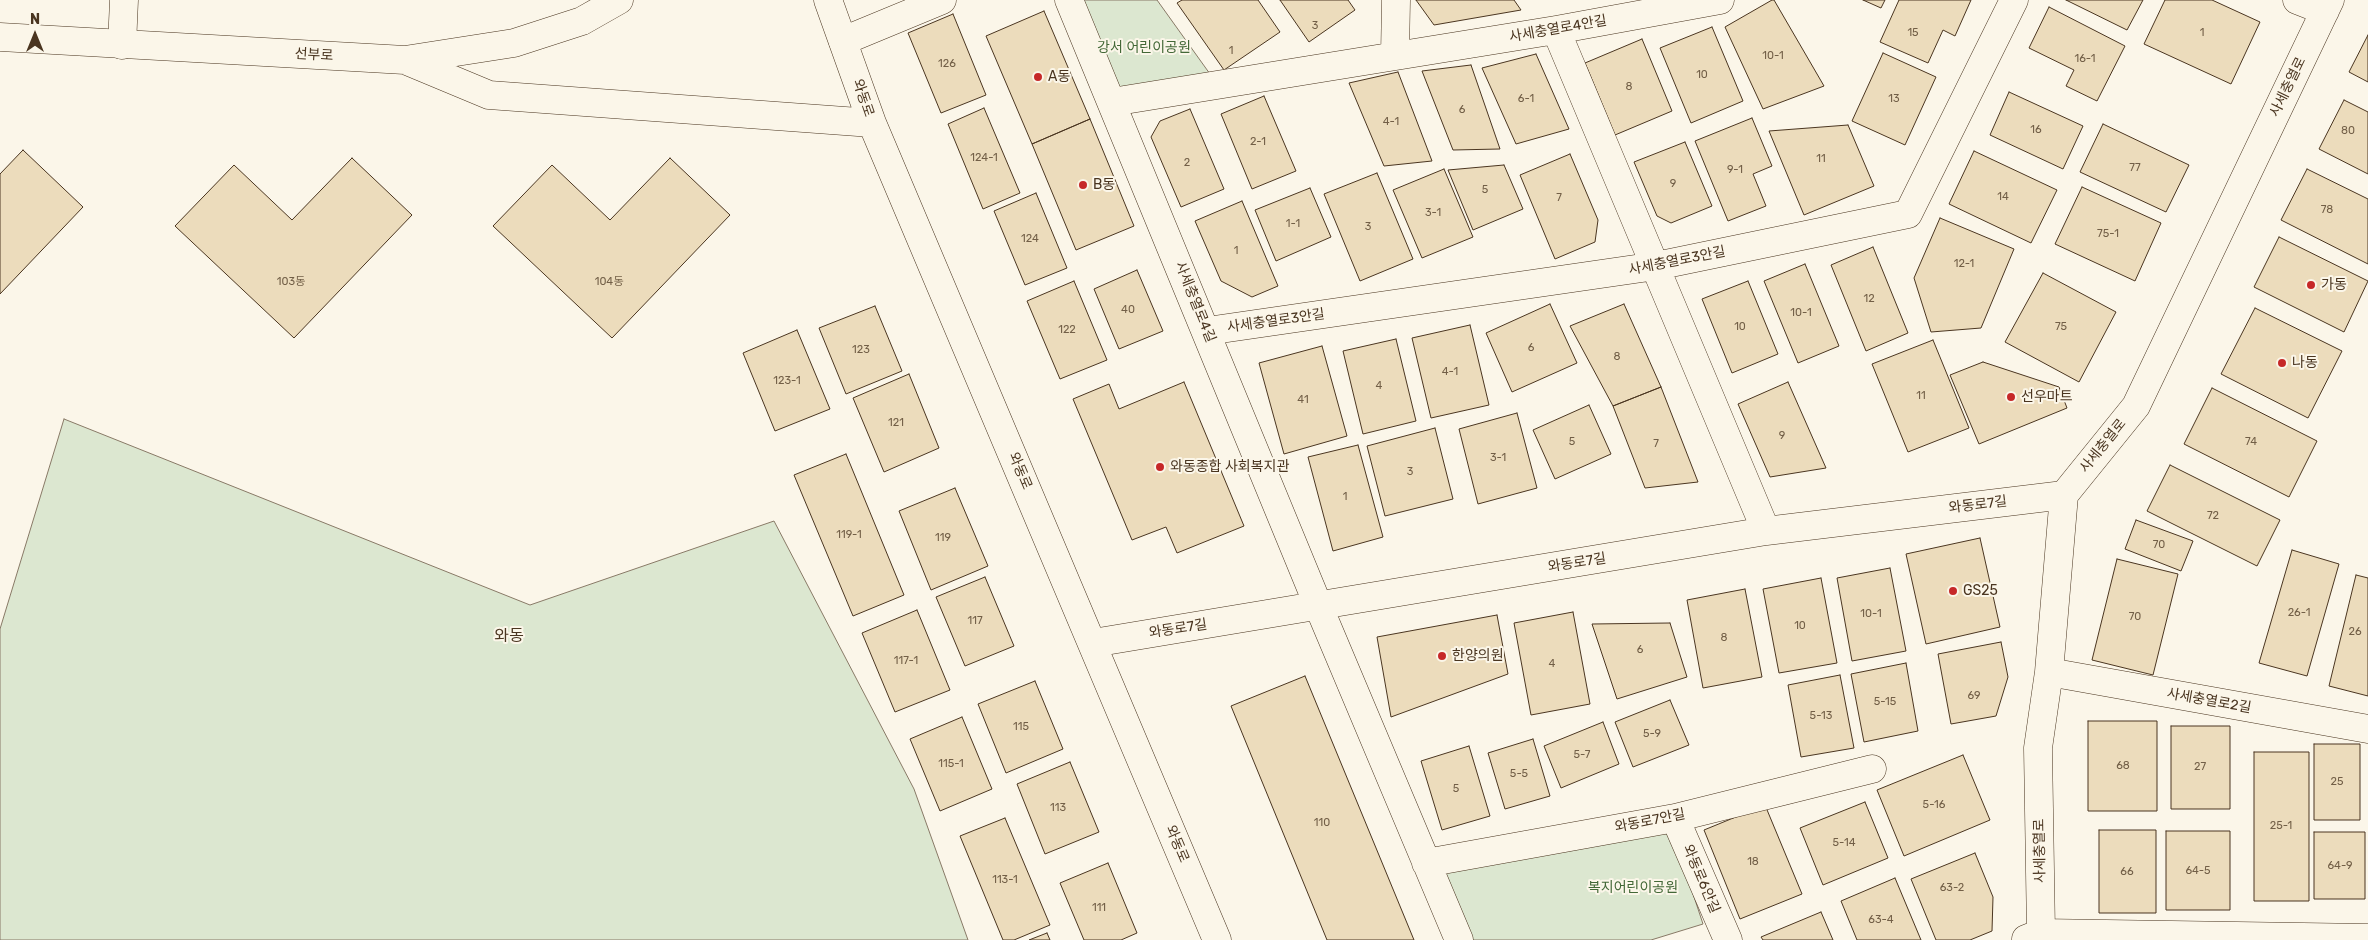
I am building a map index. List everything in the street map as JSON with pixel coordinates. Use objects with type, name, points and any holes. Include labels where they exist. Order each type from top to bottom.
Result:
[{"type":"street","points":[[122,44],[124,0]]},
{"type":"street","name":"선부로","points":[[0,37],[405,60],[514,43],[582,21],[619,0]]},
{"type":"street","name":"와동로","points":[[828,0],[872,123],[1217,940]]},
{"type":"street","points":[[843,41],[942,0]]},
{"type":"street","name":"사세충열로4길","points":[[1070,0],[1318,605]]},
{"type":"street","points":[[1395,56],[1396,0]]},
{"type":"street","name":"사세충열로4안길","points":[[1112,102],[1556,30],[1720,0]]},
{"type":"street","name":"사세충열로3안길","points":[[1207,331],[1656,266],[1908,214],[2014,0]]},
{"type":"street","points":[[2297,0],[2327,6]]},
{"type":"street","name":"사세충열로","points":[[2327,6],[2136,406],[2064,495],[2049,672],[2038,748],[2036,938],[2368,938]]},
{"type":"street","points":[[1556,30],[1766,531]]},
{"type":"street","points":[[405,60],[489,95],[872,123]]},
{"type":"street","name":"와동로7길","points":[[1093,643],[1766,531],[2064,495]]},
{"type":"street","points":[[1318,605],[1459,940]]},
{"type":"street","name":"사세충열로2길","points":[[2049,672],[2368,729]]},
{"type":"street","name":"와동로7안길","points":[[1426,863],[1674,818],[1872,769]]},
{"type":"street","name":"와동로6안길","points":[[1674,818],[1728,940]]},
{"type":"green space","name":"강서 어린이공원","points":[[1081,0],[1157,0],[1210,74],[1121,92]]},
{"type":"green space","points":[[64,419],[530,605],[774,521],[914,789],[968,940],[0,940],[0,629]]},
{"type":"green space","name":"복지어린이공원","points":[[1671,827],[1703,924],[1651,940],[1469,940],[1438,874]]},
{"type":"building","points":[[1182,0],[1258,0],[1280,32],[1224,70],[1177,3]]},
{"type":"building","points":[[1280,0],[1348,0],[1355,10],[1309,42]]},
{"type":"building","points":[[1416,0],[1514,0],[1521,10],[1434,25]]},
{"type":"building","points":[[1774,0],[1824,86],[1763,109],[1725,27]]},
{"type":"building","points":[[1863,0],[1885,0],[1881,8]]},
{"type":"building","points":[[1899,0],[1971,0],[1955,36],[1943,30],[1928,63],[1880,42]]},
{"type":"building","points":[[2066,0],[2143,0],[2127,30]]},
{"type":"building","points":[[2165,0],[2212,0],[2260,22],[2231,84],[2144,44]]},
{"type":"building","points":[[2049,7],[2125,46],[2097,101],[2066,86],[2074,70],[2029,48]]},
{"type":"building","name":"A동","points":[[1044,11],[1090,119],[1032,144],[986,36]]},
{"type":"building","points":[[953,14],[986,95],[941,113],[908,33]]},
{"type":"building","points":[[1712,27],[1743,101],[1691,123],[1660,48]]},
{"type":"building","points":[[2368,35],[2368,82],[2349,72]]},
{"type":"building","points":[[1642,39],[1672,111],[1615,135],[1585,63]]},
{"type":"building","points":[[1883,53],[1936,77],[1905,145],[1852,121]]},
{"type":"building","points":[[1536,54],[1569,129],[1516,144],[1482,68]]},
{"type":"building","points":[[1471,65],[1500,149],[1453,150],[1422,71]]},
{"type":"building","points":[[1398,72],[1432,161],[1384,166],[1349,83]]},
{"type":"building","points":[[2009,92],[2083,126],[2063,169],[1990,135]]},
{"type":"building","points":[[1264,96],[1296,171],[1252,189],[1221,114]]},
{"type":"building","points":[[2344,100],[2368,112],[2368,174],[2319,149]]},
{"type":"building","points":[[984,108],[1020,193],[983,209],[948,124]]},
{"type":"building","points":[[1190,109],[1224,189],[1181,207],[1151,137],[1160,121]]},
{"type":"building","points":[[1752,118],[1772,166],[1753,174],[1766,206],[1728,221],[1695,141]]},
{"type":"building","name":"B동","points":[[1090,119],[1134,226],[1076,250],[1032,144]]},
{"type":"building","points":[[2103,124],[2189,165],[2166,212],[2080,172]]},
{"type":"building","points":[[1848,125],[1874,186],[1804,215],[1769,131]]},
{"type":"building","points":[[1685,142],[1712,206],[1671,223],[1657,216],[1634,162]]},
{"type":"building","points":[[23,150],[83,207],[0,294],[0,174]]},
{"type":"building","points":[[1974,151],[2057,190],[2031,243],[1949,204]]},
{"type":"building","points":[[1570,154],[1598,220],[1595,242],[1555,259],[1520,175]]},
{"type":"building","points":[[352,158],[412,215],[294,338],[175,226],[234,165],[292,220]]},
{"type":"building","points":[[670,158],[730,215],[612,338],[493,226],[552,165],[610,220]]},
{"type":"building","points":[[1504,165],[1523,209],[1473,230],[1448,170]]},
{"type":"building","points":[[1444,169],[1473,237],[1422,258],[1393,190]]},
{"type":"building","points":[[2307,169],[2368,199],[2368,264],[2281,220]]},
{"type":"building","points":[[1377,173],[1413,259],[1360,281],[1324,194]]},
{"type":"building","points":[[2082,187],[2161,223],[2135,281],[2055,244]]},
{"type":"building","points":[[1310,188],[1331,237],[1276,261],[1255,210]]},
{"type":"building","points":[[1036,193],[1067,268],[1025,285],[994,211]]},
{"type":"building","points":[[1242,201],[1278,286],[1252,297],[1221,281],[1195,221]]},
{"type":"building","points":[[1940,218],[2014,249],[1981,328],[1931,332],[1914,278]]},
{"type":"building","name":"가동","points":[[2279,237],[2368,281],[2344,332],[2254,287]]},
{"type":"building","points":[[1873,247],[1908,333],[1866,351],[1831,265]]},
{"type":"building","points":[[1805,264],[1839,346],[1798,363],[1764,281]]},
{"type":"building","points":[[1137,270],[1163,331],[1119,349],[1094,289]]},
{"type":"building","points":[[2043,273],[2116,312],[2079,382],[2005,342]]},
{"type":"building","points":[[1074,281],[1107,360],[1060,379],[1027,301]]},
{"type":"building","points":[[1748,281],[1778,354],[1732,373],[1702,299]]},
{"type":"building","points":[[1550,304],[1577,363],[1512,392],[1486,333]]},
{"type":"building","points":[[1624,304],[1661,387],[1613,406],[1570,326]]},
{"type":"building","points":[[875,306],[902,371],[846,394],[819,328]]},
{"type":"building","name":"나동","points":[[2255,308],[2342,351],[2308,418],[2221,374]]},
{"type":"building","points":[[1470,325],[1489,405],[1431,418],[1412,338]]},
{"type":"building","points":[[797,330],[830,409],[775,431],[743,353]]},
{"type":"building","points":[[1396,339],[1416,421],[1363,434],[1343,351]]},
{"type":"building","points":[[1933,340],[1969,428],[1908,452],[1872,364]]},
{"type":"building","points":[[1322,346],[1347,436],[1284,454],[1259,363]]},
{"type":"building","name":"선우마트","points":[[1983,362],[2059,387],[2067,408],[1979,444],[1950,375]]},
{"type":"building","points":[[909,374],[939,448],[884,472],[853,398]]},
{"type":"building","name":"와동종합 사회복지관","points":[[1184,382],[1244,526],[1177,553],[1166,527],[1132,540],[1073,399],[1109,384],[1119,409]]},
{"type":"building","points":[[1788,382],[1826,468],[1770,477],[1738,404]]},
{"type":"building","points":[[1661,387],[1698,482],[1645,488],[1613,406]]},
{"type":"building","points":[[2212,388],[2317,441],[2289,497],[2184,444]]},
{"type":"building","points":[[1589,405],[1611,454],[1555,479],[1533,430]]},
{"type":"building","points":[[1517,413],[1537,488],[1478,504],[1459,429]]},
{"type":"building","points":[[1435,428],[1453,499],[1385,516],[1367,446]]},
{"type":"building","points":[[1358,445],[1383,537],[1333,551],[1308,457]]},
{"type":"building","points":[[846,454],[904,595],[853,616],[794,475]]},
{"type":"building","points":[[2170,465],[2280,520],[2257,566],[2147,511]]},
{"type":"building","points":[[955,488],[988,566],[931,590],[899,511]]},
{"type":"building","points":[[2136,520],[2193,541],[2181,571],[2125,549]]},
{"type":"building","name":"GS25","points":[[1980,538],[2000,627],[1926,644],[1906,554]]},
{"type":"building","points":[[2292,550],[2339,564],[2307,676],[2259,663]]},
{"type":"building","points":[[2117,559],[2178,574],[2153,675],[2092,660]]},
{"type":"building","points":[[1890,568],[1906,651],[1852,661],[1837,578]]},
{"type":"building","points":[[2356,575],[2368,578],[2368,696],[2329,686]]},
{"type":"building","points":[[985,577],[1014,646],[965,666],[936,597]]},
{"type":"building","points":[[1821,578],[1837,663],[1779,673],[1763,589]]},
{"type":"building","points":[[1745,589],[1762,677],[1703,688],[1687,600]]},
{"type":"building","points":[[917,610],[950,690],[895,712],[862,633]]},
{"type":"building","points":[[1573,612],[1590,704],[1531,715],[1514,623]]},
{"type":"building","name":"한양의원","points":[[1497,615],[1508,674],[1391,717],[1377,637]]},
{"type":"building","points":[[1670,623],[1687,677],[1617,699],[1592,624]]},
{"type":"building","points":[[2001,642],[2008,677],[1996,716],[1951,724],[1938,654]]},
{"type":"building","points":[[1906,663],[1918,731],[1864,742],[1851,674]]},
{"type":"building","points":[[1840,675],[1854,748],[1801,757],[1788,685]]},
{"type":"building","points":[[1305,676],[1414,940],[1327,940],[1231,706]]},
{"type":"building","points":[[1035,681],[1063,749],[1006,773],[978,704]]},
{"type":"building","points":[[1670,700],[1689,745],[1633,767],[1615,722]]},
{"type":"building","points":[[962,717],[992,789],[940,811],[910,739]]},
{"type":"building","points":[[2088,721],[2157,721],[2157,811],[2088,811]]},
{"type":"building","points":[[1603,722],[1619,764],[1561,788],[1544,746]]},
{"type":"building","points":[[2171,726],[2230,726],[2230,809],[2171,809]]},
{"type":"building","points":[[1533,739],[1550,796],[1505,809],[1488,753]]},
{"type":"building","points":[[2314,744],[2360,744],[2360,820],[2314,820]]},
{"type":"building","points":[[1469,746],[1490,816],[1442,830],[1421,761]]},
{"type":"building","points":[[2254,752],[2309,752],[2309,901],[2254,901]]},
{"type":"building","points":[[1963,755],[1990,820],[1904,856],[1877,790]]},
{"type":"building","points":[[1070,762],[1099,832],[1045,854],[1017,784]]},
{"type":"building","points":[[1865,802],[1888,858],[1823,885],[1800,828]]},
{"type":"building","points":[[1765,805],[1802,894],[1740,919],[1704,830]]},
{"type":"building","points":[[1005,818],[1050,925],[1014,940],[1003,940],[960,836]]},
{"type":"building","points":[[2099,830],[2156,830],[2156,913],[2099,913]]},
{"type":"building","points":[[2166,831],[2230,831],[2230,910],[2166,910]]},
{"type":"building","points":[[2314,832],[2365,832],[2365,899],[2314,899]]},
{"type":"building","points":[[1975,853],[1993,897],[1992,931],[1970,940],[1936,940],[1911,879]]},
{"type":"building","points":[[1108,863],[1137,933],[1121,940],[1084,940],[1060,883]]},
{"type":"building","points":[[1895,878],[1921,940],[1857,940],[1841,901]]},
{"type":"building","points":[[1821,912],[1833,940],[1763,940],[1761,937]]},
{"type":"building","points":[[1047,933],[1050,940],[1029,940]]},
{"type":"place","name":"A동","points":[[1038,77]]},
{"type":"place","name":"B동","points":[[1083,185]]},
{"type":"place","name":"가동","points":[[2311,285]]},
{"type":"place","name":"나동","points":[[2282,363]]},
{"type":"place","name":"선우마트","points":[[2011,397]]},
{"type":"place","name":"와동종합 사회복지관","points":[[1160,467]]},
{"type":"place","name":"GS25","points":[[1953,591]]},
{"type":"place","name":"한양의원","points":[[1442,656]]},
{"type":"district","name":"와동","points":[[509,636]]}]
